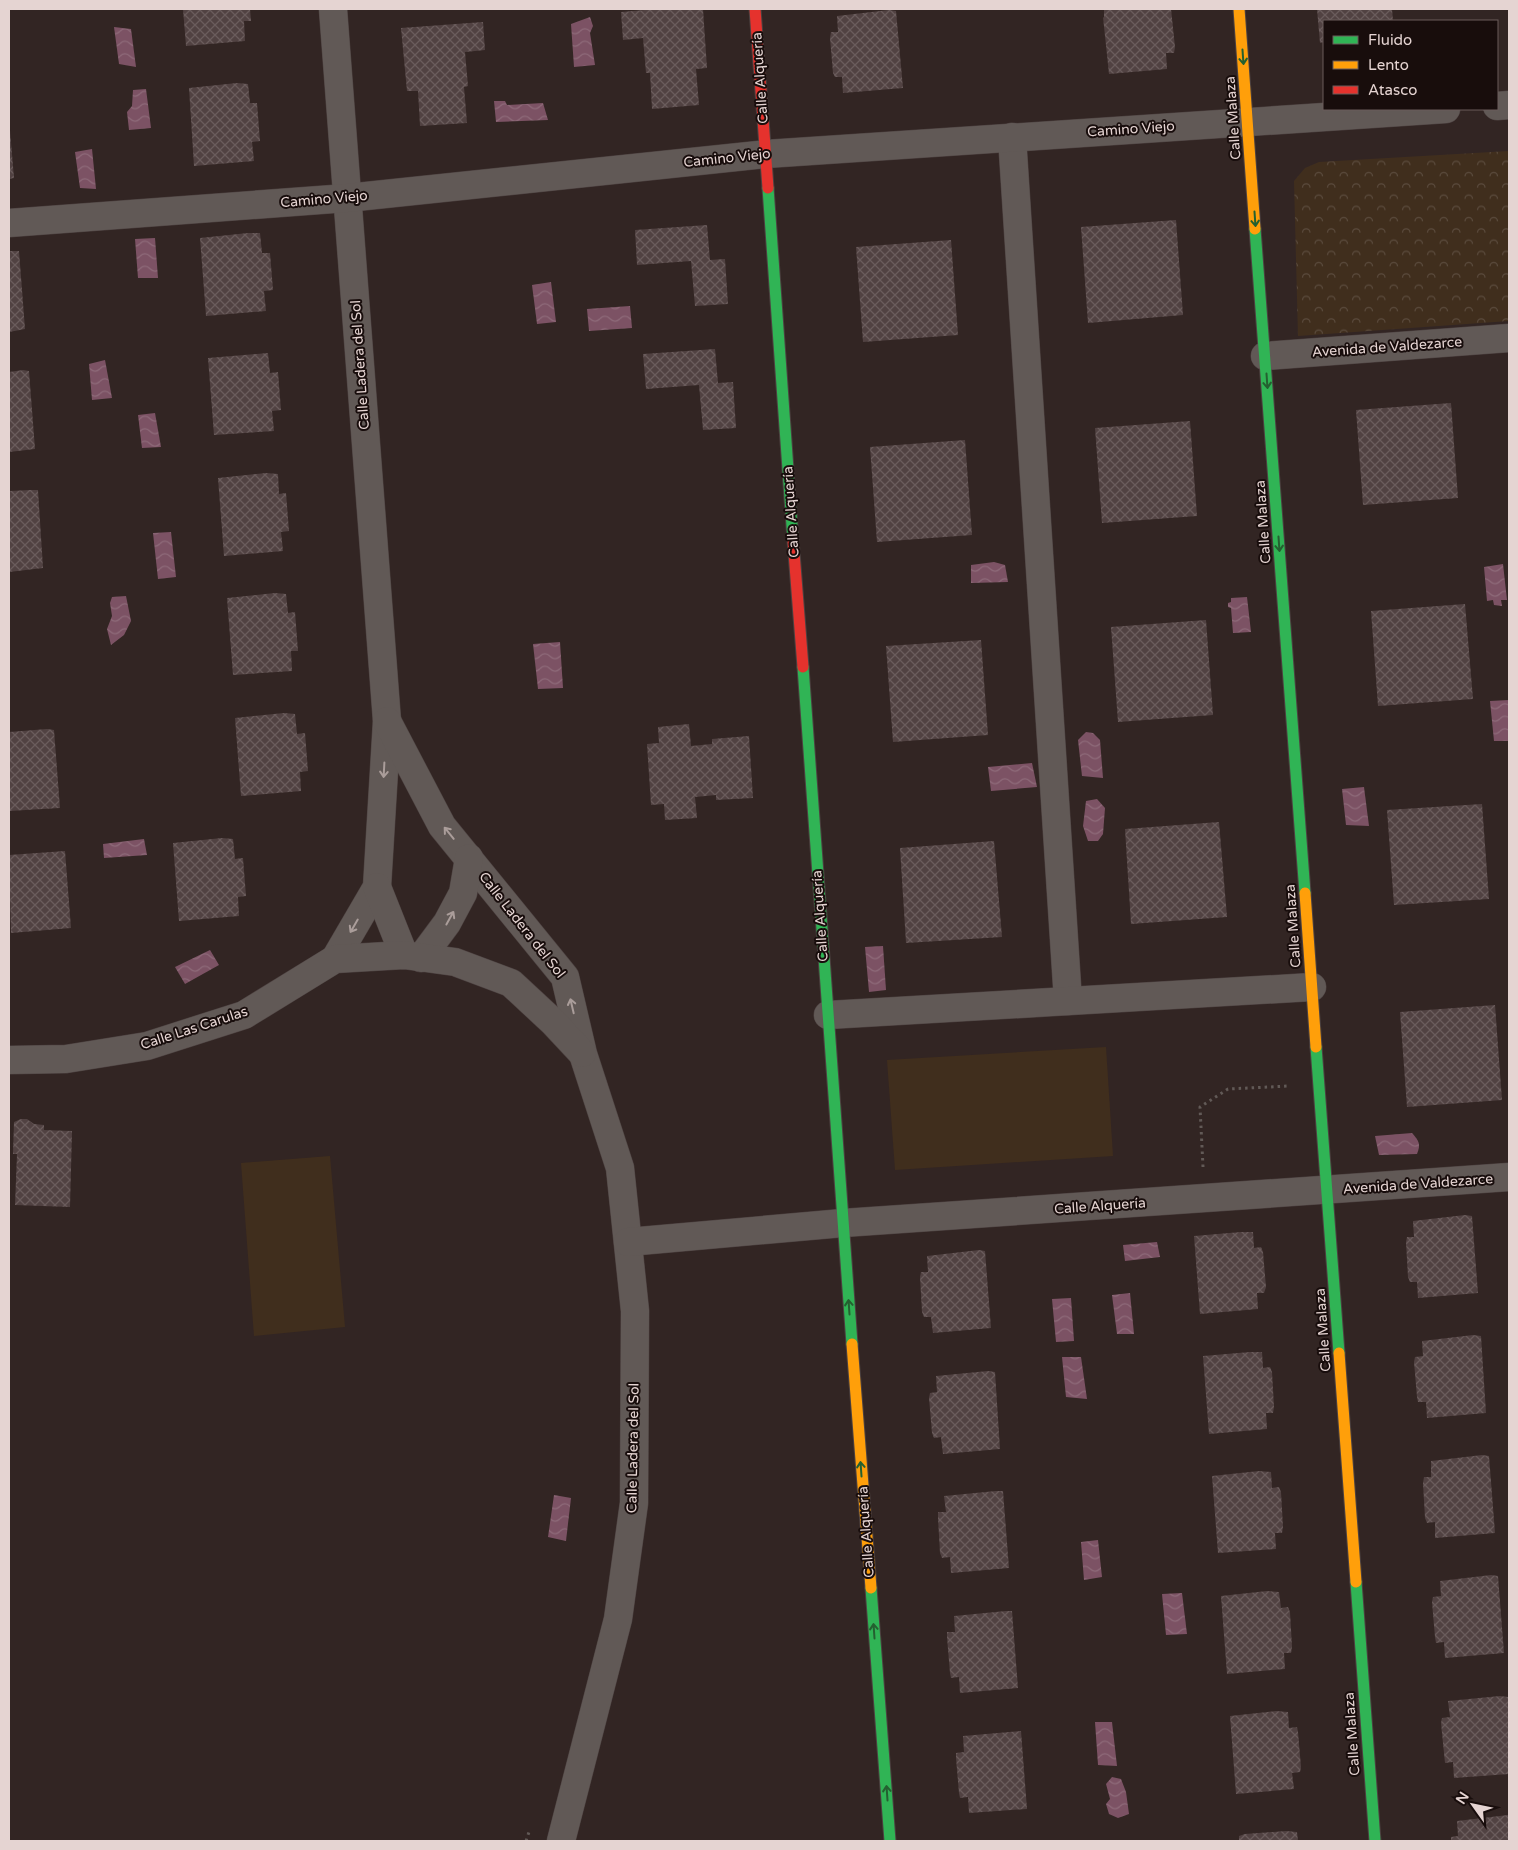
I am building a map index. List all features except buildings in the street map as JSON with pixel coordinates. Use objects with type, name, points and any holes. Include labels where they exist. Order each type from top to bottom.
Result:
[{"type":"street","name":"Calle Ladera del Sol","points":[[333,9],[387,721],[377,887],[335,959]]},
{"type":"street","name":"Calle Alquería","points":[[754,9],[890,1841]]},
{"type":"street","name":"Calle Malaza","points":[[1239,9],[1375,1841]]},
{"type":"street","name":"Camino Viejo","points":[[9,222],[347,198],[766,154],[1430,110]]},
{"type":"street","points":[[1012,137],[1068,1002]]},
{"type":"street","name":"Avenida de Valdezarce","points":[[1265,356],[1509,338]]},
{"type":"street","name":"Calle Ladera del Sol","points":[[387,721],[442,826],[565,977],[583,1054],[620,1168],[635,1311],[634,1503],[618,1619],[560,1841]]},
{"type":"street","name":"Calle Ladera del Sol","points":[[413,956],[448,923],[463,893],[469,858]]},
{"type":"street","name":"Calle Ladera del Sol","points":[[377,887],[413,956]]},
{"type":"street","name":"Calle Ladera del Sol","points":[[335,959],[413,956],[455,962],[512,983],[583,1054]]},
{"type":"street","name":"Calle Las Carulas","points":[[9,1060],[66,1059],[147,1046],[244,1014],[335,959]]},
{"type":"street","points":[[828,1015],[1312,987]]},
{"type":"street","name":"Avenida de Valdezarce","points":[[1327,1190],[1509,1177]]},
{"type":"street","name":"Calle Alquería","points":[[628,1242],[843,1223],[1327,1190]]},
{"type":"path","points":[[1204,1199],[1200,1107],[1228,1089],[1319,1084]]},
{"type":"path","points":[[526,1841],[532,1822]]},
{"type":"green space","points":[[1509,151],[1509,321],[1298,336],[1294,181],[1305,168],[1319,162]]},
{"type":"green space","points":[[1106,1047],[1113,1156],[895,1170],[887,1060]]},
{"type":"green space","points":[[330,1156],[345,1327],[254,1336],[241,1163]]},
{"type":"water","points":[[590,17],[593,26],[590,33],[595,65],[574,67],[571,24]]},
{"type":"water","points":[[114,27],[131,29],[136,67],[119,64]]},
{"type":"water","points":[[146,89],[151,128],[129,130],[127,112],[132,106],[133,90]]},
{"type":"water","points":[[494,101],[505,101],[507,105],[543,103],[548,120],[496,122]]},
{"type":"water","points":[[92,149],[96,189],[80,188],[75,152]]},
{"type":"water","points":[[155,238],[158,278],[138,278],[135,239]]},
{"type":"water","points":[[551,282],[556,322],[537,324],[532,285]]},
{"type":"water","points":[[630,306],[632,328],[589,331],[587,309]]},
{"type":"water","points":[[105,360],[112,398],[92,400],[89,364]]},
{"type":"water","points":[[155,413],[161,447],[142,448],[138,415]]},
{"type":"water","points":[[171,532],[176,577],[158,579],[153,533]]},
{"type":"water","points":[[994,562],[1005,565],[1008,582],[971,583],[971,565]]},
{"type":"water","points":[[1503,564],[1507,600],[1501,600],[1502,606],[1494,605],[1493,600],[1487,601],[1484,567]]},
{"type":"water","points":[[126,596],[131,621],[124,635],[111,645],[107,629],[112,616],[110,603],[112,597]]},
{"type":"water","points":[[1247,597],[1251,632],[1233,633],[1231,608],[1228,607],[1228,603],[1231,602],[1231,598]]},
{"type":"water","points":[[560,642],[563,688],[538,689],[533,644]]},
{"type":"water","points":[[1509,700],[1509,741],[1494,741],[1490,701]]},
{"type":"water","points":[[1086,732],[1093,733],[1100,740],[1103,778],[1082,776],[1078,740]]},
{"type":"water","points":[[1032,763],[1037,787],[991,791],[988,767]]},
{"type":"water","points":[[1364,787],[1369,826],[1346,825],[1342,789]]},
{"type":"water","points":[[1097,799],[1105,808],[1103,834],[1098,841],[1088,841],[1083,826],[1086,801]]},
{"type":"water","points":[[144,839],[147,855],[104,858],[103,844]]},
{"type":"water","points":[[883,946],[886,990],[869,992],[865,947]]},
{"type":"water","points":[[210,950],[219,965],[185,984],[175,967]]},
{"type":"water","points":[[1412,1133],[1419,1143],[1417,1154],[1379,1155],[1375,1136]]},
{"type":"water","points":[[1157,1242],[1160,1257],[1125,1261],[1123,1245]]},
{"type":"water","points":[[1130,1293],[1134,1334],[1117,1334],[1112,1295]]},
{"type":"water","points":[[1071,1298],[1074,1341],[1056,1342],[1052,1299]]},
{"type":"water","points":[[1062,1357],[1081,1357],[1087,1399],[1066,1397]]},
{"type":"water","points":[[554,1495],[571,1498],[566,1541],[548,1537]]},
{"type":"water","points":[[1098,1540],[1102,1577],[1084,1580],[1081,1542]]},
{"type":"water","points":[[1182,1593],[1187,1634],[1166,1635],[1162,1594]]},
{"type":"water","points":[[1095,1722],[1112,1722],[1117,1766],[1098,1765]]},
{"type":"water","points":[[1112,1777],[1121,1779],[1126,1792],[1129,1814],[1118,1818],[1109,1814],[1106,1804],[1110,1799],[1106,1784]]},
{"type":"traffic: fast","points":[[768,188],[793,540]]},
{"type":"traffic: fast","points":[[1255,229],[1305,893]]},
{"type":"traffic: fast","points":[[803,667],[852,1344]]},
{"type":"traffic: fast","points":[[1316,1047],[1339,1353]]},
{"type":"traffic: fast","points":[[1356,1582],[1375,1841]]},
{"type":"traffic: fast","points":[[871,1588],[890,1841]]},
{"type":"traffic: slow","points":[[1239,9],[1255,229]]},
{"type":"traffic: slow","points":[[1305,893],[1316,1047]]},
{"type":"traffic: slow","points":[[852,1344],[871,1588]]},
{"type":"traffic: slow","points":[[1339,1353],[1356,1582]]},
{"type":"traffic: jam","points":[[755,9],[768,188]]},
{"type":"traffic: jam","points":[[793,540],[803,667]]}]
